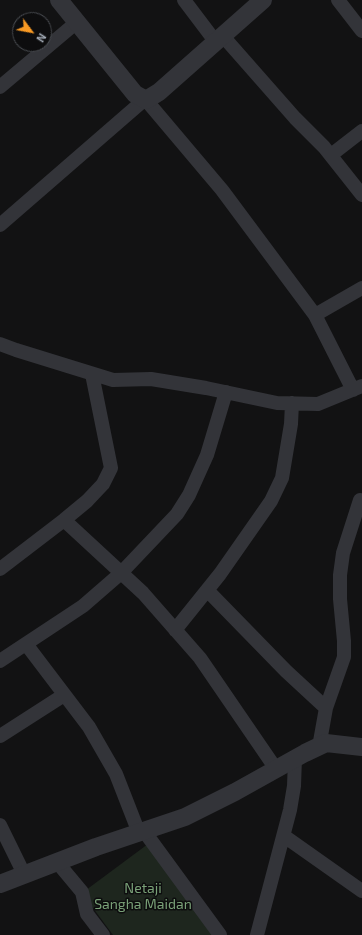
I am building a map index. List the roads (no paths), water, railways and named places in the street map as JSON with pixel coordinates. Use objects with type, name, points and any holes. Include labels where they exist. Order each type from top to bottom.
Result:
[{"type":"street","points":[[0,344],[113,380],[151,379],[206,388],[277,403],[318,404],[357,388],[315,315],[222,190],[145,100],[135,94],[59,0]]},
{"type":"street","points":[[184,0],[331,155],[362,195]]},
{"type":"street","points":[[0,225],[145,100],[159,92],[263,0]]},
{"type":"street","points":[[338,0],[362,31]]},
{"type":"street","points":[[0,87],[77,22]]},
{"type":"street","points":[[331,155],[362,131]]},
{"type":"street","points":[[315,315],[362,288]]},
{"type":"street","points":[[0,569],[87,501],[103,484],[111,468],[92,374]]},
{"type":"street","points":[[0,661],[83,606],[121,572],[177,514],[189,495],[207,455],[226,392]]},
{"type":"street","points":[[175,630],[244,542],[272,501],[282,478],[291,424],[292,404]]},
{"type":"street","points":[[319,747],[326,708],[344,657],[340,575],[343,553],[360,500]]},
{"type":"street","points":[[64,520],[143,593],[200,658],[276,769]]},
{"type":"street","points":[[207,590],[286,671],[326,708]]},
{"type":"street","points":[[26,644],[89,727],[116,774],[142,832],[220,935]]},
{"type":"street","points":[[0,736],[64,694]]},
{"type":"street","points":[[0,884],[57,862],[185,817],[326,743],[362,746]]},
{"type":"street","points":[[257,935],[290,810],[293,792],[295,758]]},
{"type":"street","points":[[0,825],[24,874]]},
{"type":"street","points":[[284,836],[362,891]]},
{"type":"street","points":[[57,862],[82,892],[87,914],[103,935]]},
{"type":"park label","name":"Netaji Sangha Maidan","points":[[143,896]]}]
